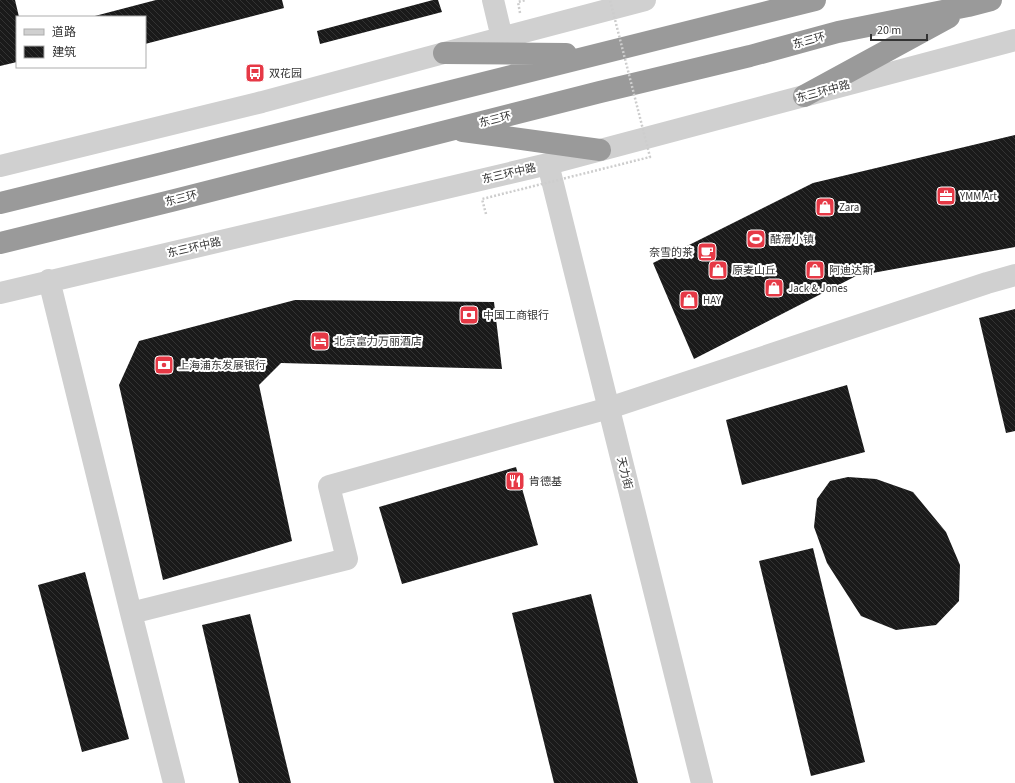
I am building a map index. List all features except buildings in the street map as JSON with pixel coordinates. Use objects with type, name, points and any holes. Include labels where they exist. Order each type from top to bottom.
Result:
[{"type":"highway","points":[[0,203],[816,0]]},
{"type":"highway","name":"东三环","points":[[0,243],[750,56],[838,32],[991,0]]},
{"type":"highway","points":[[804,96],[968,6]]},
{"type":"highway","points":[[444,53],[597,55]]},
{"type":"highway","points":[[452,130],[600,150]]},
{"type":"street","points":[[493,0],[502,38]]},
{"type":"street","points":[[0,166],[262,102],[645,0]]},
{"type":"street","name":"东三环中路","points":[[0,293],[49,280],[548,164],[1015,40]]},
{"type":"street","name":"天力街","points":[[548,164],[702,783]]},
{"type":"street","points":[[131,614],[346,559],[329,486],[609,408],[987,283],[1015,276]]},
{"type":"street","points":[[49,280],[174,783]]},
{"type":"path","points":[[518,2],[526,0]]},
{"type":"path","points":[[486,214],[482,199],[650,157],[610,0]]},
{"type":"place","name":"双花园","points":[[255,73]]},
{"type":"place","name":"YMM Art","points":[[946,196]]},
{"type":"place","name":"Zara","points":[[825,207]]},
{"type":"place","name":"酷滑小镇","points":[[756,239]]},
{"type":"place","name":"奈雪的茶","points":[[707,252]]},
{"type":"place","name":"原麦山丘","points":[[718,270]]},
{"type":"place","name":"阿迪达斯","points":[[815,270]]},
{"type":"place","name":"Jack & Jones","points":[[774,288]]},
{"type":"place","name":"HAY","points":[[689,300]]},
{"type":"place","name":"中国工商银行","points":[[469,315]]},
{"type":"place","name":"北京富力万丽酒店","points":[[320,341]]},
{"type":"place","name":"上海浦东发展银行","points":[[164,365]]},
{"type":"place","name":"肯德基","points":[[515,481]]}]
